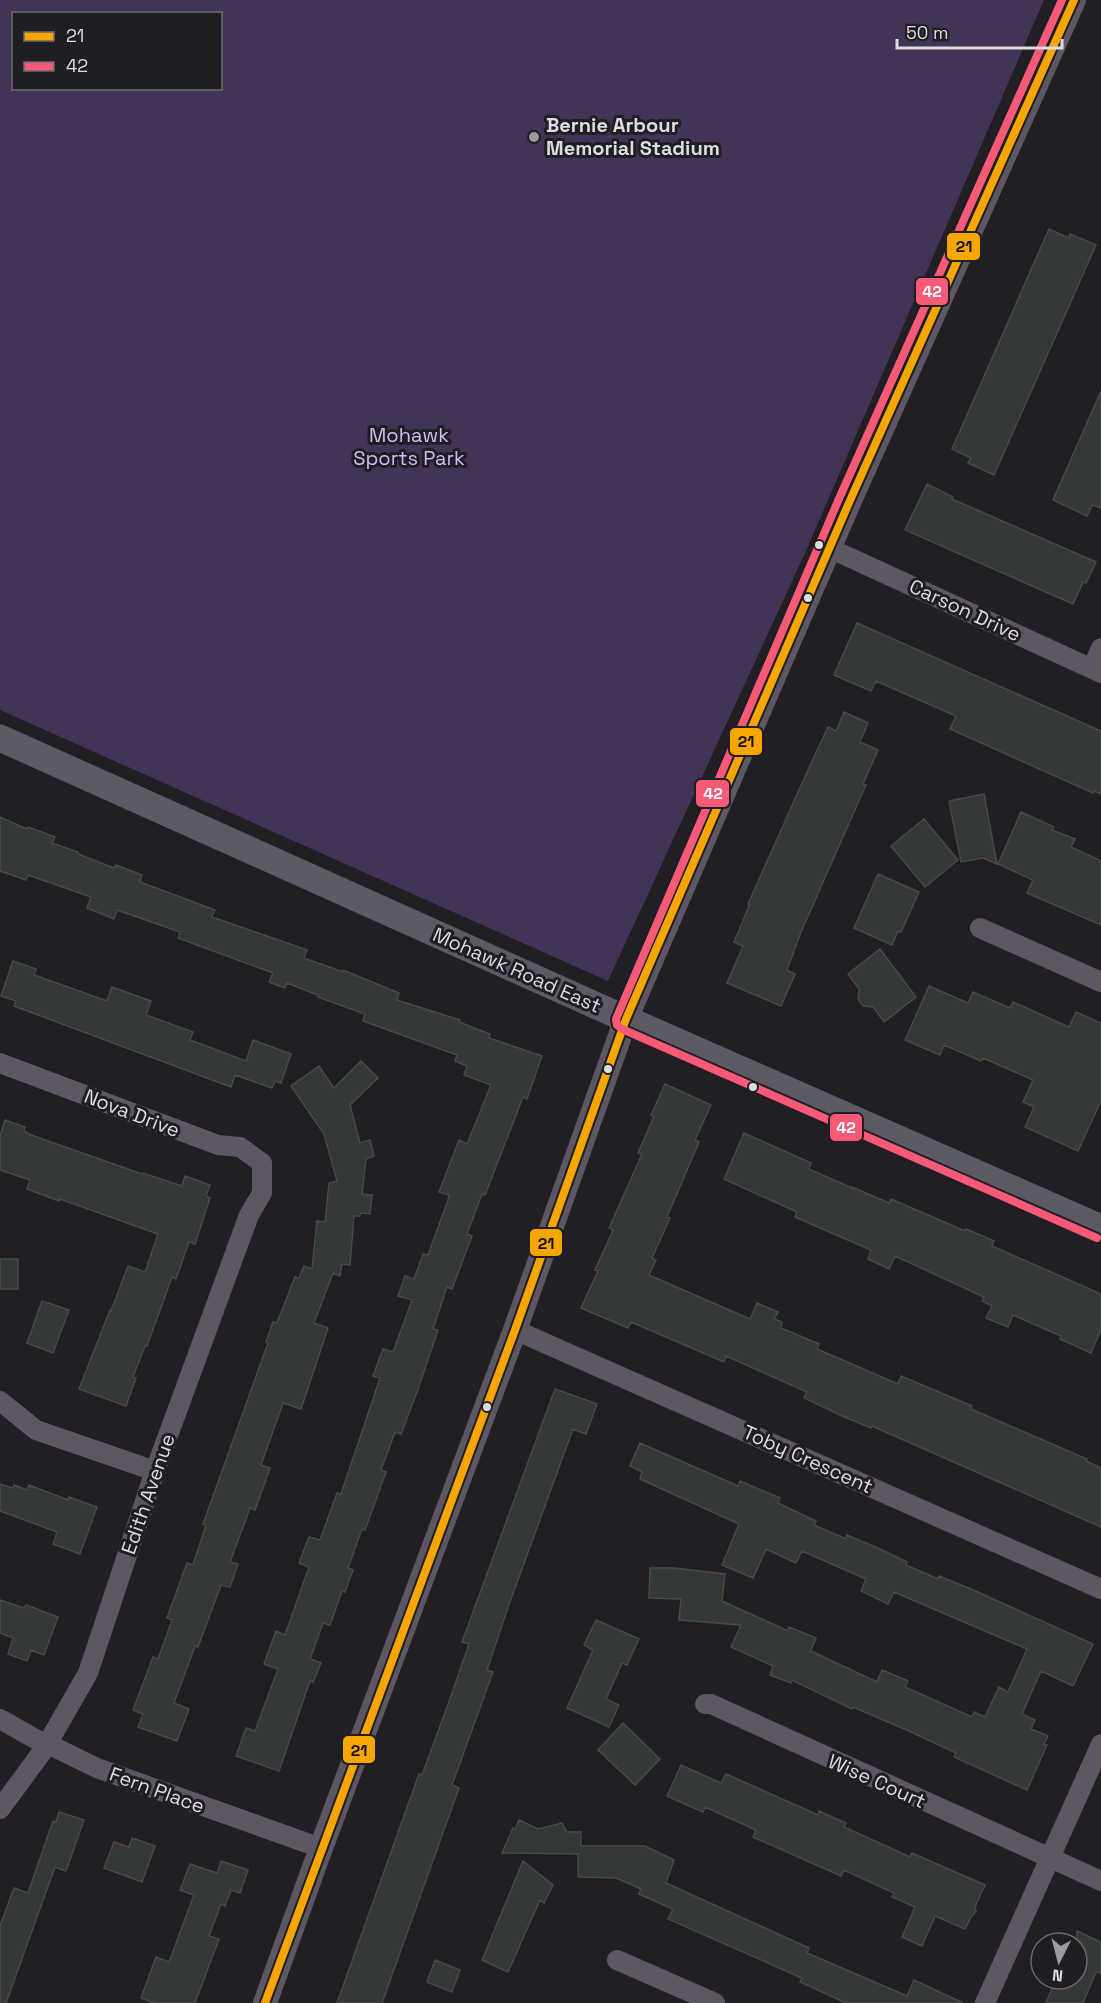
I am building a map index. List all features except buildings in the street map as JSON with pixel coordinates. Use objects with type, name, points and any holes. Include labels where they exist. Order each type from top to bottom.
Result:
[{"type":"main road","name":"Mohawk Road East","points":[[0,738],[626,1019],[1101,1228]]},
{"type":"street","points":[[266,2003],[321,1848],[515,1330],[626,1019],[829,548],[1074,0]]},
{"type":"street","name":"Carson Drive","points":[[829,548],[1096,670]]},
{"type":"street","points":[[1096,670],[1101,648]]},
{"type":"street","points":[[980,928],[1101,982]]},
{"type":"street","name":"Nova Drive","points":[[0,1063],[218,1145],[240,1147],[262,1163]]},
{"type":"street","name":"Edith Avenue","points":[[0,1809],[45,1748],[88,1673],[155,1471],[249,1215],[262,1193],[262,1163]]},
{"type":"street","name":"Toby Crescent","points":[[515,1330],[1101,1589]]},
{"type":"street","points":[[0,1401],[36,1430],[155,1471]]},
{"type":"street","name":"Wise Court","points":[[705,1704],[711,1704],[1101,1881]]},
{"type":"street","name":"Fern Place","points":[[0,1719],[46,1745],[97,1768],[321,1848]]},
{"type":"street","points":[[985,2003],[1101,1744]]},
{"type":"street","points":[[617,1960],[715,2003]]},
{"type":"green space","name":"Mohawk Sports Park","points":[[0,0],[1044,0],[806,551],[608,981],[0,710]]},
{"type":"transit line","name":"42","points":[[1062,0],[838,501],[616,1019],[617,1025],[622,1029],[1097,1238]]},
{"type":"transit line","name":"21","points":[[265,2003],[515,1330],[626,1019],[848,505],[1074,0]]},
{"type":"place","name":"Bernie Arbour Memorial Stadium","points":[[534,137]]}]
